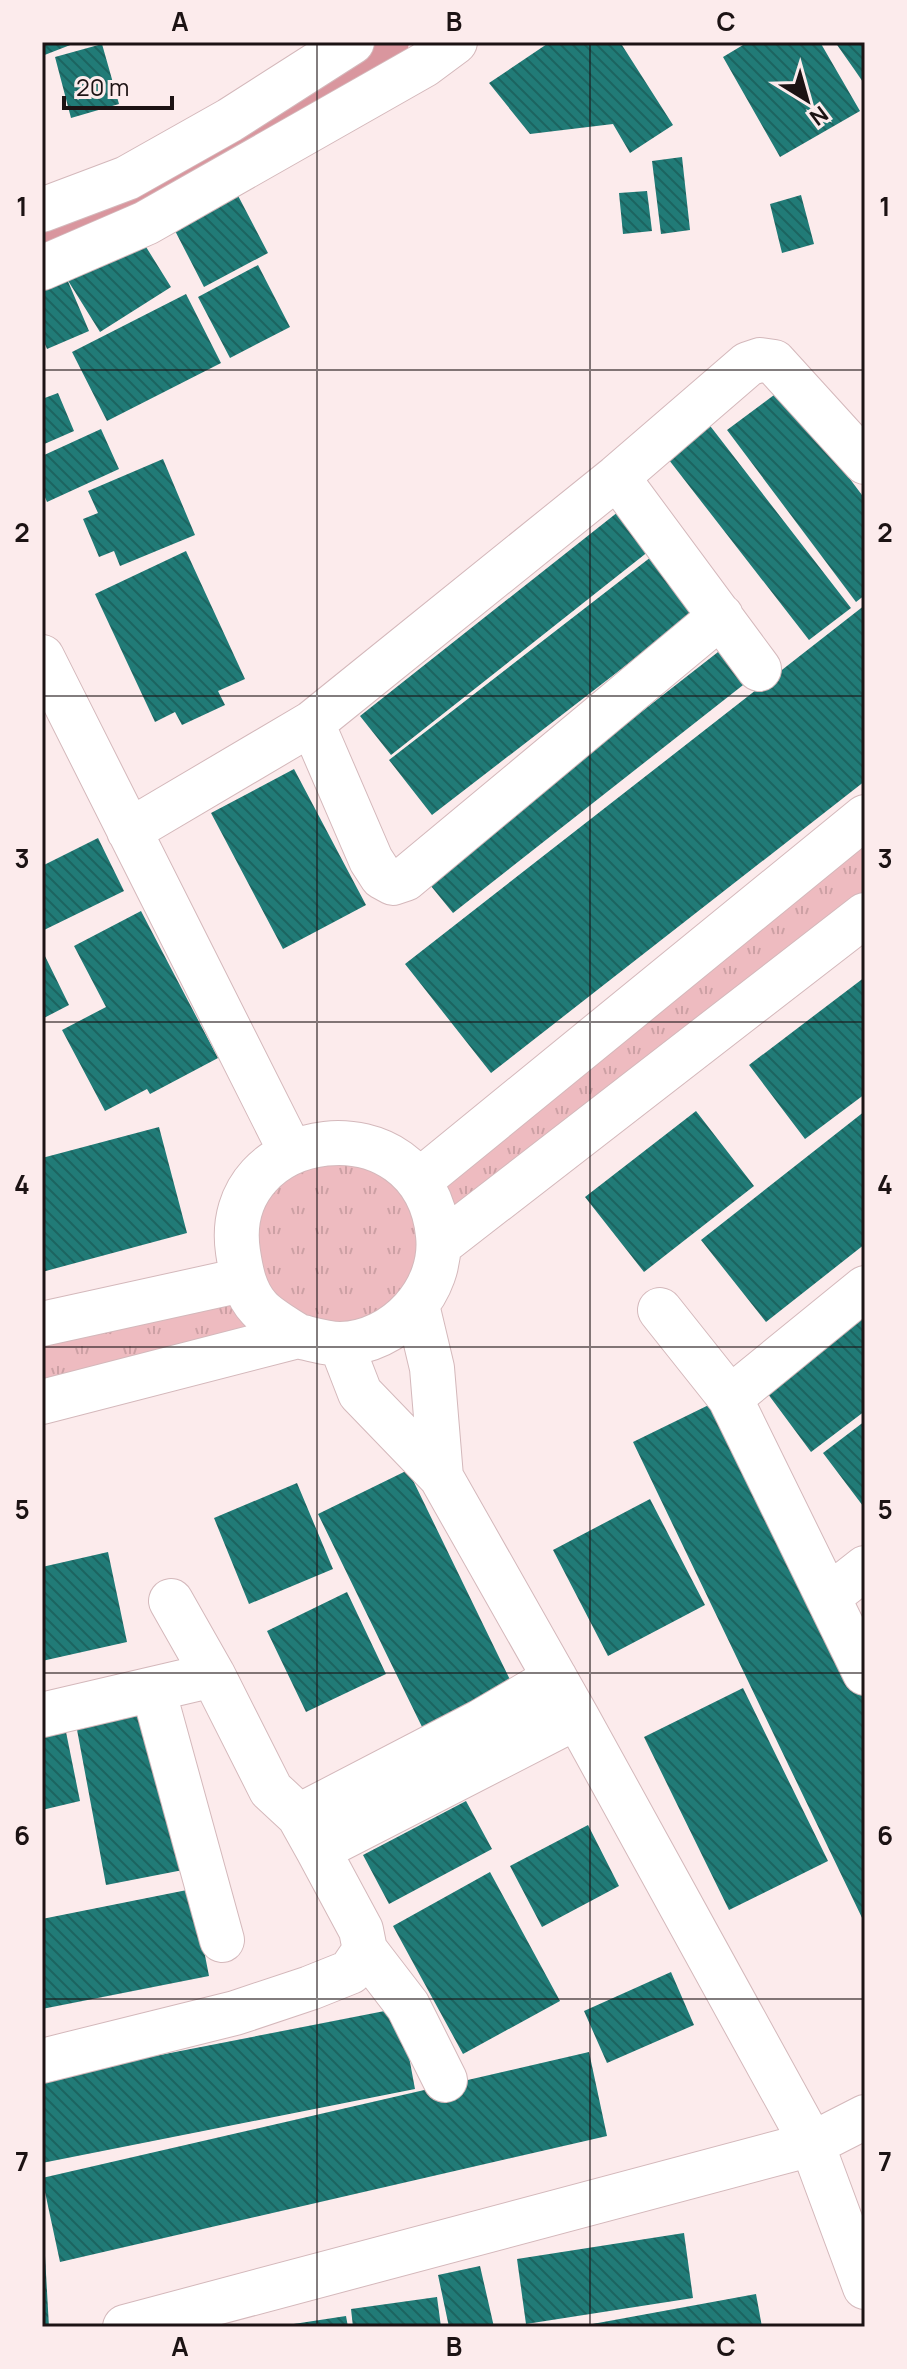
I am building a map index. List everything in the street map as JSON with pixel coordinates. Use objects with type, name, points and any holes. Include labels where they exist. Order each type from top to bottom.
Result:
[{"type":"street","points":[[42,268],[146,223],[194,168],[352,42]]},
{"type":"street","points":[[42,210],[127,178],[194,168],[424,50]]},
{"type":"street","points":[[129,831],[312,723],[617,477],[748,364],[760,360],[774,362],[864,459]]},
{"type":"street","points":[[617,477],[759,669]]},
{"type":"street","points":[[312,723],[371,860],[382,877],[393,883],[405,879],[721,616]]},
{"type":"street","points":[[42,657],[291,1152]]},
{"type":"street","points":[[419,1181],[865,817]]},
{"type":"street","points":[[439,1245],[865,915]]},
{"type":"street","points":[[42,1402],[298,1336],[341,1344],[385,1332],[417,1305],[433,1276],[439,1245],[437,1219],[419,1181],[392,1156],[360,1143],[330,1141],[291,1152],[262,1174],[241,1208],[235,1234],[242,1280],[259,1308],[298,1336]]},
{"type":"street","points":[[42,1324],[242,1280]]},
{"type":"street","points":[[730,1398],[865,1288]]},
{"type":"street","points":[[417,1305],[432,1368],[441,1477]]},
{"type":"street","points":[[660,1310],[730,1398],[865,1673]]},
{"type":"street","points":[[341,1344],[360,1393],[441,1477],[577,1717],[812,2144],[865,2287]]},
{"type":"street","points":[[828,1597],[865,1568]]},
{"type":"street","points":[[171,1601],[213,1675],[271,1790],[308,1833],[361,1930],[365,1950],[408,2006],[445,2080]]},
{"type":"street","points":[[42,1715],[213,1675]]},
{"type":"street","points":[[308,1833],[480,1722],[555,1678]]},
{"type":"street","points":[[153,1689],[222,1940]]},
{"type":"street","points":[[308,1833],[577,1717]]},
{"type":"street","points":[[42,2061],[235,2013],[310,1988],[350,1972],[365,1950]]},
{"type":"street","points":[[125,2327],[812,2144],[865,2117]]},
{"type":"green space","points":[[865,817],[865,915],[522,1183],[417,1305],[42,1402],[42,1324],[242,1280],[235,1234],[291,1152],[419,1180]]},
{"type":"building","points":[[42,42],[78,42],[42,56]]},
{"type":"building","points":[[550,42],[620,42],[673,125],[630,153],[613,124],[530,134],[489,83]]},
{"type":"building","points":[[748,42],[820,42],[860,111],[780,157],[723,57]]},
{"type":"building","points":[[835,42],[865,42],[865,85],[854,69]]},
{"type":"building","points":[[102,44],[119,104],[71,118],[55,57]]},
{"type":"building","points":[[682,157],[690,230],[661,234],[652,161]]},
{"type":"building","points":[[234,188],[268,253],[204,287],[170,221]]},
{"type":"building","points":[[647,191],[652,231],[623,234],[619,193]]},
{"type":"building","points":[[801,195],[814,244],[782,253],[770,204]]},
{"type":"building","points":[[138,234],[171,287],[100,332],[67,279],[89,331],[47,349],[42,337],[42,289]]},
{"type":"building","points":[[258,265],[290,327],[230,358],[198,297]]},
{"type":"building","points":[[186,294],[221,363],[107,421],[72,352]]},
{"type":"building","points":[[782,389],[865,499],[865,595],[856,602],[727,430]]},
{"type":"building","points":[[58,393],[74,431],[42,445],[42,399]]},
{"type":"building","points":[[704,418],[851,608],[809,640],[662,451]]},
{"type":"building","points":[[101,429],[119,469],[47,502],[42,490],[42,456]]},
{"type":"building","points":[[163,459],[195,535],[120,566],[114,551],[99,557],[83,519],[98,513],[88,491]]},
{"type":"building","points":[[623,508],[654,547],[391,755],[360,716]]},
{"type":"building","points":[[660,550],[703,606],[432,815],[389,760]]},
{"type":"building","points":[[186,551],[245,679],[218,691],[225,705],[182,725],[175,712],[155,722],[95,594]]},
{"type":"building","points":[[865,605],[865,781],[491,1073],[405,964]]},
{"type":"building","points":[[727,645],[752,678],[453,913],[426,880]]},
{"type":"building","points":[[294,769],[366,905],[283,949],[211,813]]},
{"type":"building","points":[[98,838],[124,891],[42,931],[42,866]]},
{"type":"building","points":[[141,911],[218,1058],[150,1094],[147,1089],[105,1111],[62,1030],[106,1007],[74,946]]},
{"type":"building","points":[[42,950],[69,1005],[42,1019]]},
{"type":"building","points":[[865,977],[865,1094],[805,1139],[749,1065]]},
{"type":"building","points":[[696,1111],[754,1186],[644,1272],[585,1197]]},
{"type":"building","points":[[865,1111],[865,1244],[766,1322],[701,1240]]},
{"type":"building","points":[[159,1127],[187,1233],[42,1272],[42,1158]]},
{"type":"building","points":[[865,1314],[865,1411],[811,1452],[765,1390]]},
{"type":"building","points":[[721,1399],[865,1698],[865,1924],[633,1442]]},
{"type":"building","points":[[865,1421],[865,1505],[863,1506],[823,1453]]},
{"type":"building","points":[[408,1470],[515,1690],[425,1733],[318,1514]]},
{"type":"building","points":[[297,1483],[333,1569],[249,1604],[214,1518]]},
{"type":"building","points":[[650,1499],[705,1605],[608,1656],[553,1550]]},
{"type":"building","points":[[108,1552],[127,1642],[42,1661],[42,1567]]},
{"type":"building","points":[[347,1592],[386,1674],[306,1712],[267,1631]]},
{"type":"building","points":[[743,1688],[828,1861],[729,1910],[644,1737]]},
{"type":"building","points":[[151,1704],[183,1870],[106,1885],[75,1719]]},
{"type":"building","points":[[66,1732],[80,1801],[42,1810],[42,1737]]},
{"type":"building","points":[[466,1801],[492,1849],[389,1904],[363,1855]]},
{"type":"building","points":[[588,1825],[619,1886],[542,1927],[510,1866]]},
{"type":"building","points":[[490,1872],[560,2001],[463,2054],[393,1926]]},
{"type":"building","points":[[192,1889],[209,1976],[42,2009],[42,1919]]},
{"type":"building","points":[[671,1972],[694,2025],[607,2063],[584,2011]]},
{"type":"building","points":[[400,2008],[415,2089],[42,2163],[42,2078]]},
{"type":"building","points":[[589,2052],[607,2136],[60,2262],[42,2178]]},
{"type":"building","points":[[684,2233],[693,2298],[526,2324],[517,2259]]},
{"type":"building","points":[[44,2238],[49,2327],[42,2327]]},
{"type":"building","points":[[480,2266],[494,2327],[449,2327],[438,2275]]},
{"type":"building","points":[[756,2294],[762,2327],[587,2325]]},
{"type":"building","points":[[437,2297],[441,2327],[353,2327],[351,2309]]},
{"type":"building","points":[[346,2316],[348,2327],[287,2327],[287,2325]]},
{"type":"waterway","points":[[42,246],[244,144],[390,42]]}]
